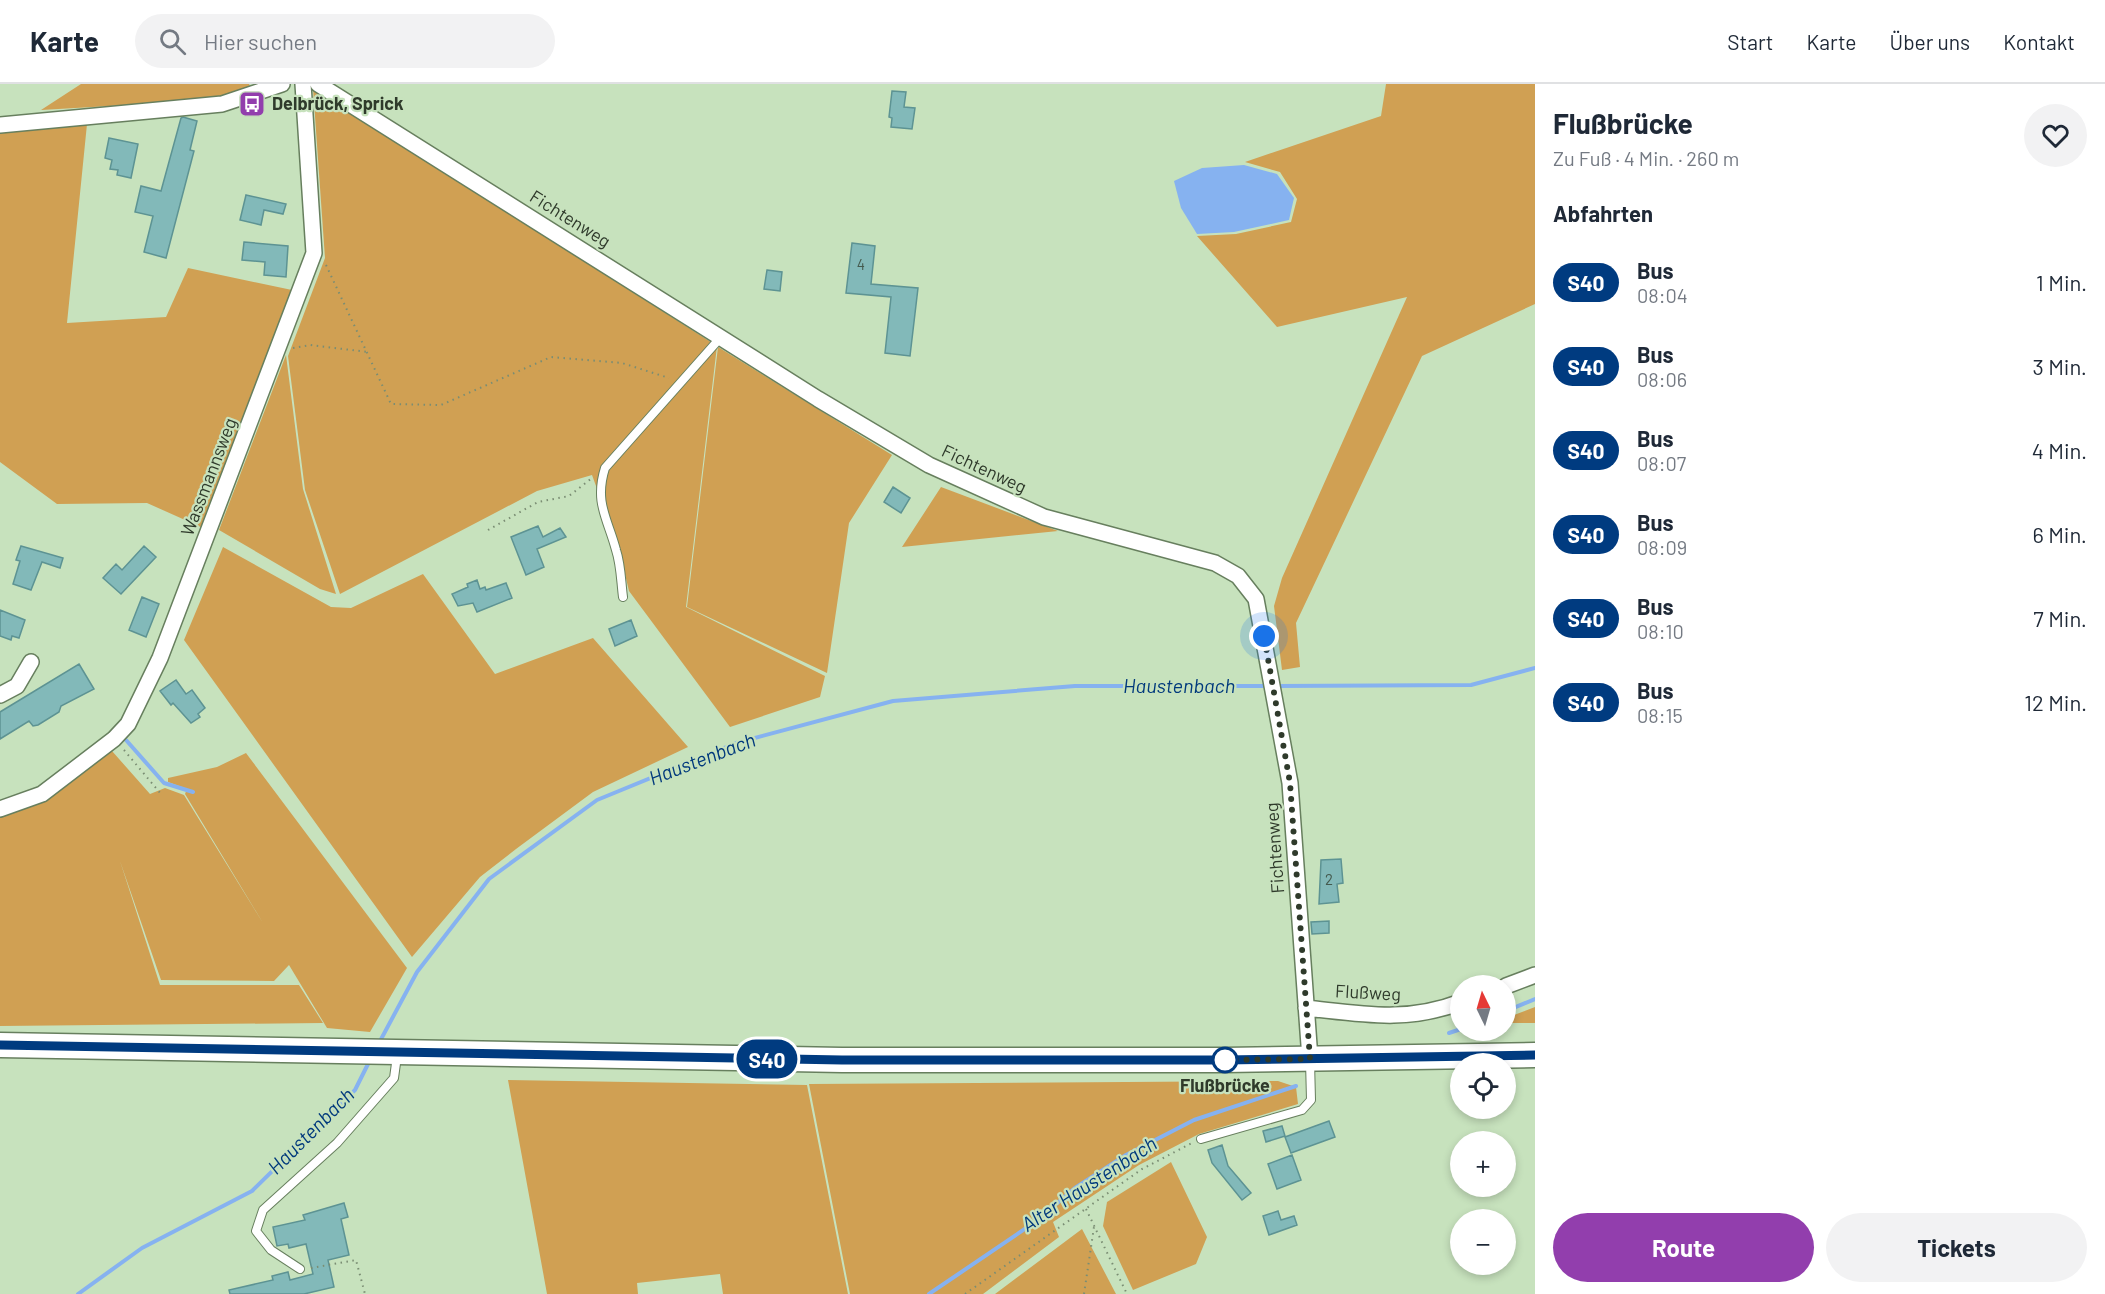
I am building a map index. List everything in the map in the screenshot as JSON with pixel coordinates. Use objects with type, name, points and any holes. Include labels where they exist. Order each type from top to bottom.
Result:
[{"type":"main road","points":[[0,1045],[842,1060],[1310,1059],[1535,1055]]},
{"type":"street","points":[[0,125],[222,104],[282,84]]},
{"type":"street","name":"Wassmannsweg","points":[[0,809],[42,794],[114,739],[128,724],[160,658],[314,253],[303,84]]},
{"type":"street","name":"Fichtenweg","points":[[318,84],[818,399],[938,470],[1044,517],[1215,563],[1238,576],[1256,599],[1290,783],[1310,1059]]},
{"type":"street","points":[[0,695],[16,686],[31,662]]},
{"type":"street","points":[[1516,982],[1535,975]]},
{"type":"street","name":"Flußweg","points":[[1306,1008],[1390,1017],[1433,1013],[1450,1006]]},
{"type":"lane","points":[[623,597],[617,551],[604,519],[601,489],[605,468],[721,337]]},
{"type":"lane","points":[[300,1269],[271,1250],[256,1231],[256,1223],[263,1210],[337,1143],[394,1078],[396,1052]]},
{"type":"lane","points":[[1201,1139],[1302,1110],[1311,1100],[1310,1059]]},
{"type":"path","points":[[313,244],[333,277],[391,404],[441,405],[551,357],[622,363],[669,378],[679,386]]},
{"type":"path","points":[[278,351],[310,345],[368,352]]},
{"type":"path","points":[[488,530],[538,502],[569,496],[605,468]]},
{"type":"path","points":[[114,739],[161,794]]},
{"type":"path","points":[[965,1294],[1142,1169],[1201,1139]]},
{"type":"path","points":[[1086,1209],[1127,1294]]},
{"type":"path","points":[[1084,1294],[1094,1227]]},
{"type":"path","points":[[300,1269],[356,1260],[364,1294]]},
{"type":"shaded area","points":[[81,84],[249,84],[250,86],[213,100],[41,110]]},
{"type":"shaded area","points":[[1386,84],[1535,84],[1535,304],[1422,356],[1296,623],[1300,667],[1282,670],[1274,606],[1282,578],[1407,297],[1277,327],[1197,236],[1236,234],[1291,222],[1297,199],[1280,172],[1245,162],[1381,116]]},
{"type":"shaded area","points":[[313,88],[717,346],[686,607],[825,676],[820,697],[730,727],[629,591],[619,549],[592,475],[537,491],[340,594],[305,490],[288,356],[325,258]]},
{"type":"shaded area","points":[[87,124],[67,323],[166,317],[188,268],[292,290],[203,528],[147,503],[57,504],[0,462],[0,133]]},
{"type":"shaded area","points":[[718,347],[892,455],[849,523],[827,673],[687,607]]},
{"type":"shaded area","points":[[286,355],[303,489],[336,594],[320,589],[219,530]]},
{"type":"shaded area","points":[[941,487],[1058,531],[902,547]]},
{"type":"shaded area","points":[[223,547],[331,607],[351,608],[423,574],[495,674],[593,638],[688,747],[593,792],[516,849],[480,877],[412,957],[184,640]]},
{"type":"shaded area","points":[[112,751],[150,794],[165,788],[184,795],[263,923],[185,794],[187,789],[168,782],[168,778],[217,767],[246,753],[407,968],[370,1032],[327,1028],[289,965],[274,981],[161,980],[120,861],[160,985],[299,985],[323,1023],[0,1026],[0,817],[46,800]]},
{"type":"shaded area","points":[[1535,1007],[1535,1023],[1516,1023],[1516,1014]]},
{"type":"shaded area","points":[[508,1080],[807,1085],[848,1294],[723,1294],[720,1274],[637,1283],[638,1294],[547,1294]]},
{"type":"shaded area","points":[[1278,1081],[1296,1087],[1298,1104],[1199,1134],[1139,1165],[1053,1222],[1059,1237],[983,1294],[850,1294],[809,1084]]},
{"type":"shaded area","points":[[1171,1162],[1207,1237],[1196,1264],[1133,1290],[1103,1226],[1107,1202]]},
{"type":"shaded area","points":[[1082,1229],[1116,1294],[995,1294]]},
{"type":"water","points":[[1244,165],[1277,174],[1294,198],[1289,220],[1234,232],[1197,234],[1181,208],[1174,181],[1202,168]]},
{"type":"building","points":[[892,91],[906,92],[904,107],[915,108],[912,129],[891,127],[892,118],[889,117]]},
{"type":"building","points":[[183,117],[197,121],[190,150],[194,151],[166,258],[144,252],[153,216],[135,212],[141,186],[161,191]]},
{"type":"building","points":[[109,138],[138,144],[131,178],[117,175],[118,170],[110,169],[112,160],[105,158]]},
{"type":"building","points":[[246,195],[286,204],[283,214],[264,210],[261,225],[240,220]]},
{"type":"building","points":[[244,242],[288,246],[286,277],[264,275],[265,262],[242,260]]},
{"type":"building","points":[[852,243],[875,246],[871,284],[918,288],[910,356],[885,353],[891,297],[846,293]]},
{"type":"building","points":[[767,270],[782,272],[780,291],[764,289]]},
{"type":"building","points":[[893,487],[910,498],[901,513],[884,502]]},
{"type":"building","points":[[538,526],[543,537],[560,528],[566,537],[537,549],[544,567],[526,575],[511,537]]},
{"type":"building","points":[[21,546],[63,558],[60,568],[42,562],[31,590],[13,584],[20,561],[16,560]]},
{"type":"building","points":[[144,546],[156,557],[121,594],[103,578],[116,564],[122,570]]},
{"type":"building","points":[[477,580],[480,589],[485,587],[486,590],[506,583],[512,598],[477,612],[473,603],[458,606],[452,594]]},
{"type":"building","points":[[142,597],[159,604],[146,637],[129,630]]},
{"type":"building","points":[[0,610],[25,620],[19,638],[12,636],[11,640],[0,636]]},
{"type":"building","points":[[631,620],[637,636],[615,646],[609,629]]},
{"type":"building","points":[[79,664],[94,689],[61,706],[59,712],[38,725],[33,726],[29,721],[0,739],[0,712]]},
{"type":"building","points":[[176,680],[186,694],[192,690],[205,708],[198,714],[200,717],[191,723],[173,703],[171,705],[160,691]]},
{"type":"building","points":[[1341,859],[1343,883],[1337,884],[1339,902],[1319,904],[1321,860]]},
{"type":"building","points":[[1329,921],[1329,933],[1312,934],[1311,922]]},
{"type":"building","points":[[1329,1121],[1335,1137],[1291,1153],[1285,1137]]},
{"type":"building","points":[[1282,1126],[1285,1136],[1266,1142],[1263,1131]]},
{"type":"building","points":[[1222,1145],[1228,1166],[1251,1193],[1242,1200],[1212,1163],[1208,1150]]},
{"type":"building","points":[[1292,1155],[1301,1180],[1277,1189],[1268,1164]]},
{"type":"building","points":[[344,1203],[348,1217],[341,1219],[349,1255],[328,1260],[334,1287],[304,1294],[230,1294],[229,1290],[273,1280],[272,1276],[288,1272],[290,1280],[313,1274],[306,1244],[289,1248],[288,1244],[277,1246],[273,1227],[305,1220],[303,1215]]},
{"type":"building","points":[[1278,1211],[1281,1220],[1294,1216],[1297,1225],[1269,1235],[1263,1216]]},
{"type":"waterway","name":"Haustenbach","points":[[1277,686],[1471,685],[1535,668]]},
{"type":"waterway","name":"Haustenbach","points":[[379,1043],[417,972],[489,879],[597,800],[736,743],[893,701],[1075,686],[1270,686]]},
{"type":"waterway","points":[[126,740],[164,783],[193,792]]},
{"type":"waterway","name":"Alter Haustenbach","points":[[1516,1007],[1535,999]]},
{"type":"waterway","name":"Haustenbach","points":[[78,1294],[142,1248],[252,1191],[355,1090],[370,1060]]},
{"type":"waterway","name":"Alter Haustenbach","points":[[929,1294],[1035,1222],[1075,1188],[1126,1155],[1194,1120],[1296,1086]]},
{"type":"bus line","name":"S40","points":[[0,1045],[842,1060],[1225,1060],[1535,1055]]},
{"type":"place","name":"Delbrück, Sprick","points":[[252,104]]},
{"type":"place","name":"Flußbrücke","points":[[1225,1060]]},
{"type":"route","points":[[1225,1060],[1310,1059],[1290,783],[1264,636]]}]
